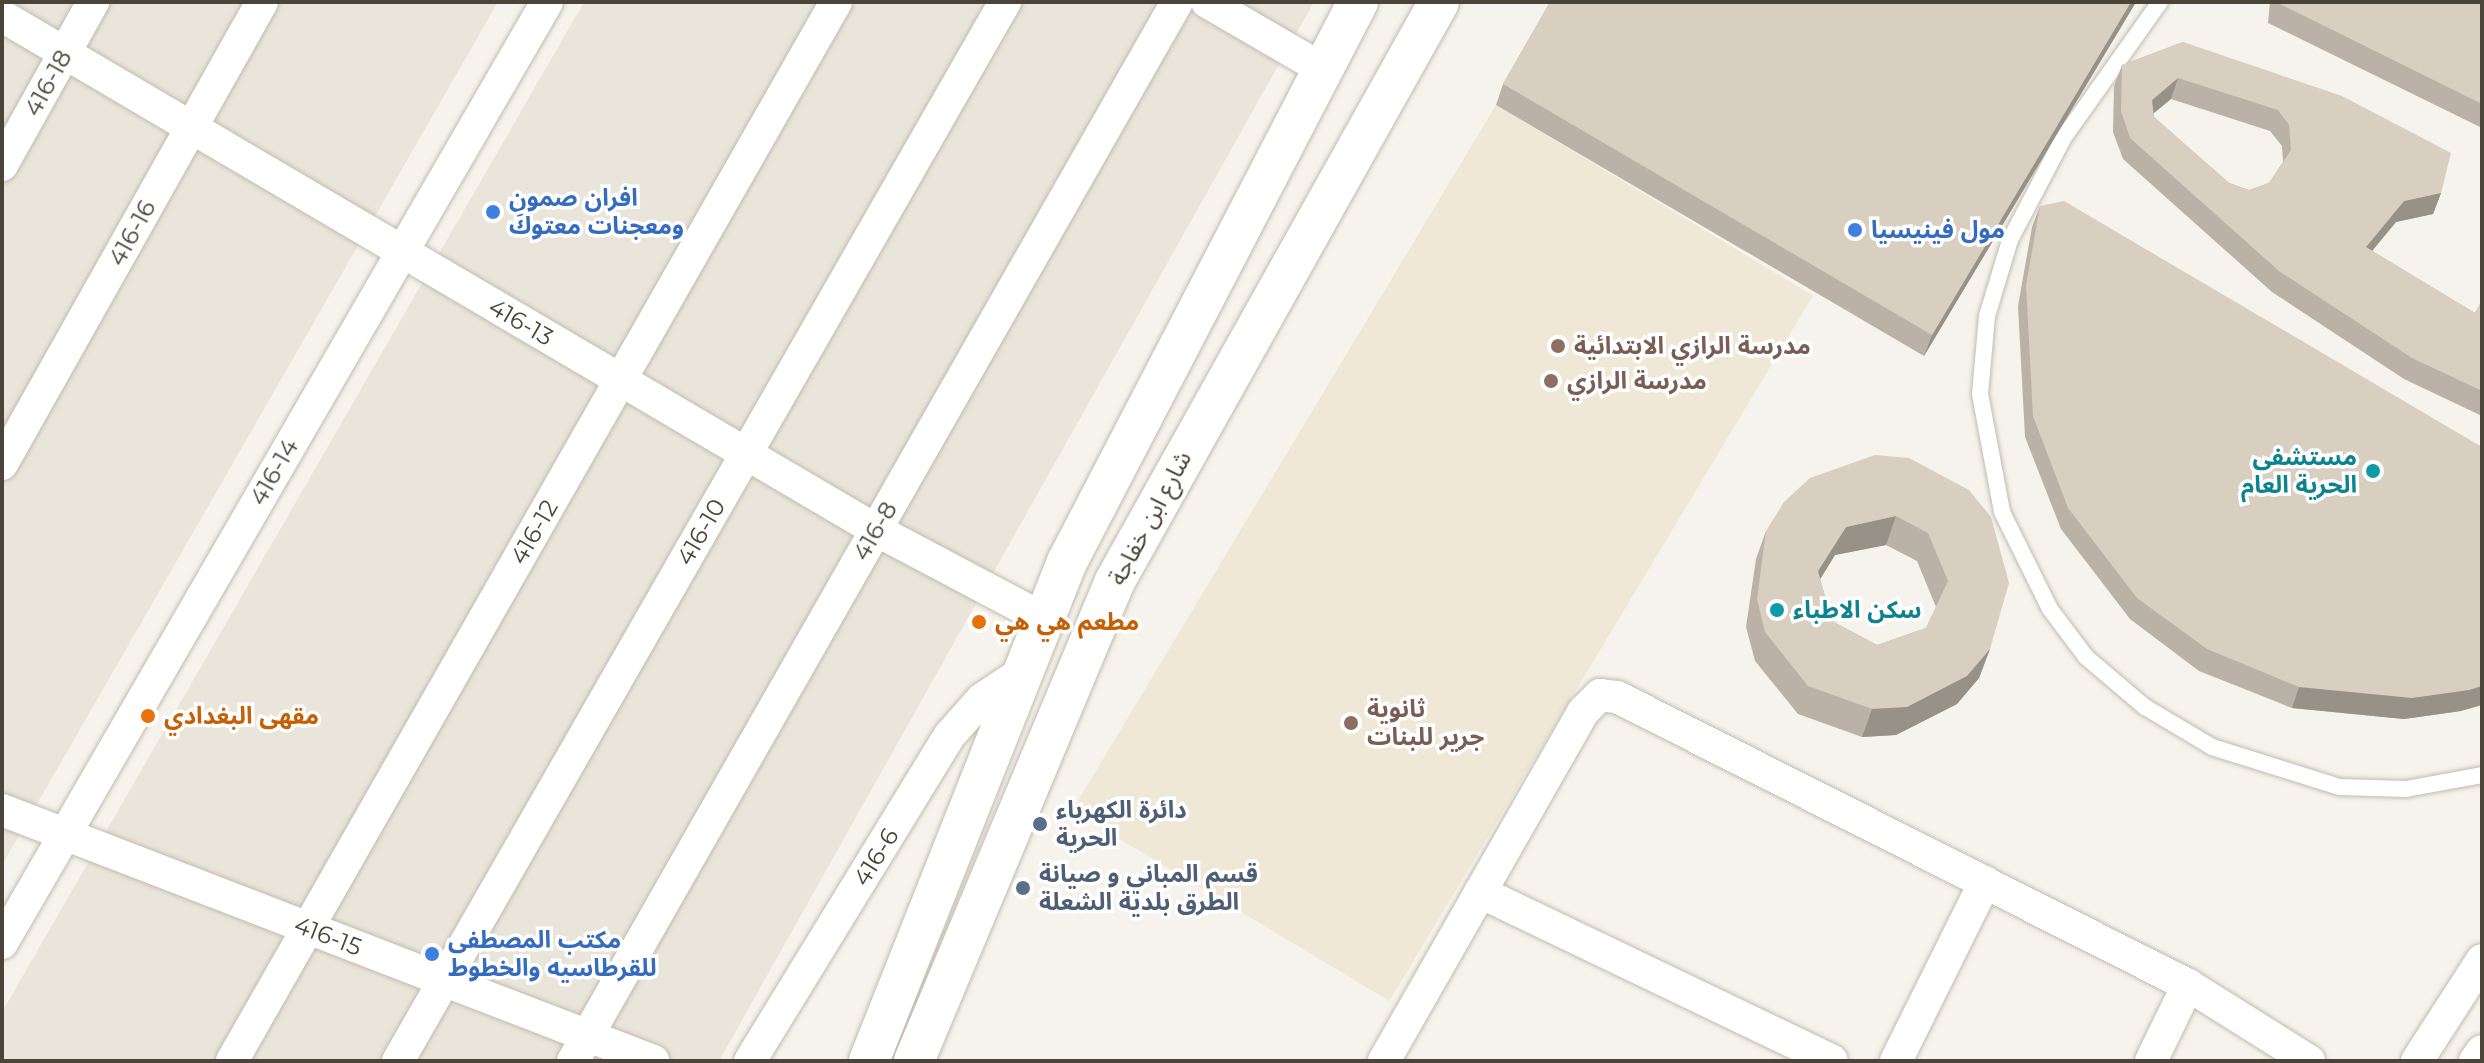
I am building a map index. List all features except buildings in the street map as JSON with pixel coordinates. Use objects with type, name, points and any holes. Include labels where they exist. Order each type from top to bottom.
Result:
[{"type":"street","name":"416-18","points":[[2,165],[93,2]]},
{"type":"street","name":"416-16","points":[[2,464],[262,2]]},
{"type":"street","name":"416-14","points":[[2,943],[547,2]]},
{"type":"street","name":"416-12","points":[[232,1061],[836,2]]},
{"type":"street","name":"416-10","points":[[398,1061],[1005,2]]},
{"type":"street","name":"416-8","points":[[580,1048],[1177,2]]},
{"type":"street","points":[[1207,2],[1321,68]]},
{"type":"street","points":[[869,1061],[1044,619],[1093,506],[1358,2]]},
{"type":"street","name":"شارع ابن خفاجة","points":[[914,1061],[1069,688],[1144,524],[1439,2]]},
{"type":"street","name":"416-13","points":[[2,16],[876,530],[1044,619]]},
{"type":"street","points":[[1023,672],[1069,688]]},
{"type":"street","name":"416-6","points":[[750,1061],[950,735],[982,699],[1023,672]]},
{"type":"street","points":[[1384,1061],[1583,712],[1600,695],[1617,697],[2188,985],[2309,1061]]},
{"type":"street","name":"416-15","points":[[2,810],[444,980],[580,1048],[653,1061]]},
{"type":"street","points":[[1896,1061],[1985,882]]},
{"type":"street","points":[[1480,892],[1832,1061]]},
{"type":"street","points":[[2417,1061],[2482,960]]},
{"type":"street","points":[[2151,1061],[2188,985]]},
{"type":"street","points":[[2475,1061],[2482,1051]]},
{"type":"lane","points":[[2160,2],[2064,137],[2010,240],[1987,316],[1980,394],[2002,512],[2050,609],[2086,657],[2145,707],[2212,747],[2340,787],[2406,789],[2482,775]]},
{"type":"shaded area","points":[[2,2],[498,2],[2,865]]},
{"type":"shaded area","points":[[584,2],[1314,2],[719,1061],[2,1061],[2,1012]]},
{"type":"shaded area","points":[[1496,105],[1813,296],[1389,1001],[1072,810]]},
{"type":"place","name":"افران صمون ومعجنات معتوكَ","points":[[493,212]]},
{"type":"place","name":"مول فينيسيا","points":[[1855,230]]},
{"type":"place","name":"مدرسة الرازي الابتدائية","points":[[1558,346]]},
{"type":"place","name":"مدرسة الرازي","points":[[1551,381]]},
{"type":"place","name":"مستشفى الحرية العام","points":[[2373,471]]},
{"type":"place","name":"سكن الاطباء","points":[[1777,610]]},
{"type":"place","name":"مطعم هي هي","points":[[979,622]]},
{"type":"place","name":"مقهى البغدادي","points":[[148,716]]},
{"type":"place","name":"ثانوية جرير للبنات","points":[[1351,723]]},
{"type":"place","name":"دائرة الكهرباء الحرية","points":[[1040,824]]},
{"type":"place","name":"قسم المباني و صيانة الطرق بلدية الشعلة","points":[[1023,888]]},
{"type":"place","name":"مكتب المصطفى للقرطاسيه والخطوط","points":[[432,954]]}]
